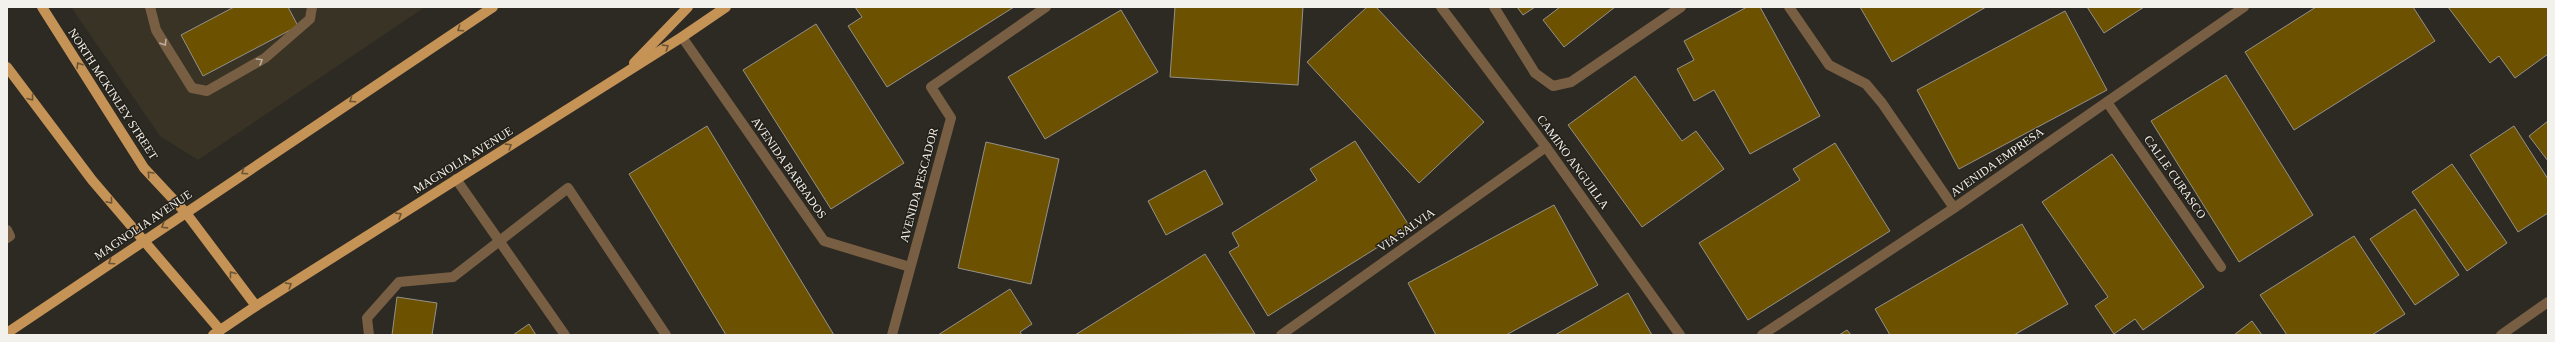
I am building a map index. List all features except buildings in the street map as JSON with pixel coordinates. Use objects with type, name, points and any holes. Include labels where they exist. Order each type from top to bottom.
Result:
[{"type":"main road","name":"NORTH MCKINLEY STREET","points":[[42,7],[144,168],[186,213],[256,306]]},
{"type":"main road","name":"MAGNOLIA AVENUE","points":[[7,333],[143,240],[186,213],[233,179],[493,7]]},
{"type":"main road","points":[[623,74],[688,7]]},
{"type":"main road","name":"MAGNOLIA AVENUE","points":[[219,333],[256,306],[682,37],[726,7]]},
{"type":"main road","points":[[7,67],[92,180],[219,333]]},
{"type":"street","points":[[150,7],[156,30],[192,88],[207,92],[265,58],[310,19],[312,7]]},
{"type":"street","name":"AVENIDA PESCADOR","points":[[910,267],[951,118],[931,87],[1046,7]]},
{"type":"street","name":"CAMINO ANGUILLA","points":[[1441,7],[1546,147],[1680,335]]},
{"type":"street","points":[[1494,7],[1535,73],[1553,86],[1571,82],[1681,7]]},
{"type":"street","points":[[1789,7],[1829,65],[1866,84],[1878,98],[1954,208]]},
{"type":"street","name":"AVENIDA EMPRESA","points":[[1762,335],[1954,208],[2239,8]]},
{"type":"street","name":"AVENIDA BARBADOS","points":[[682,37],[824,241],[910,267]]},
{"type":"street","name":"CALLE CURASCO","points":[[2107,102],[2221,267]]},
{"type":"street","name":"VIA SALVIA","points":[[1281,335],[1546,147]]},
{"type":"street","points":[[456,179],[565,335]]},
{"type":"street","points":[[369,335],[367,318],[399,282],[453,277],[568,188],[666,335]]},
{"type":"street","points":[[7,230],[10,236],[7,238]]},
{"type":"street","points":[[892,335],[910,267]]},
{"type":"street","points":[[2501,335],[2548,302]]},
{"type":"shaded area","points":[[71,7],[425,7],[198,160],[160,136]]}]
